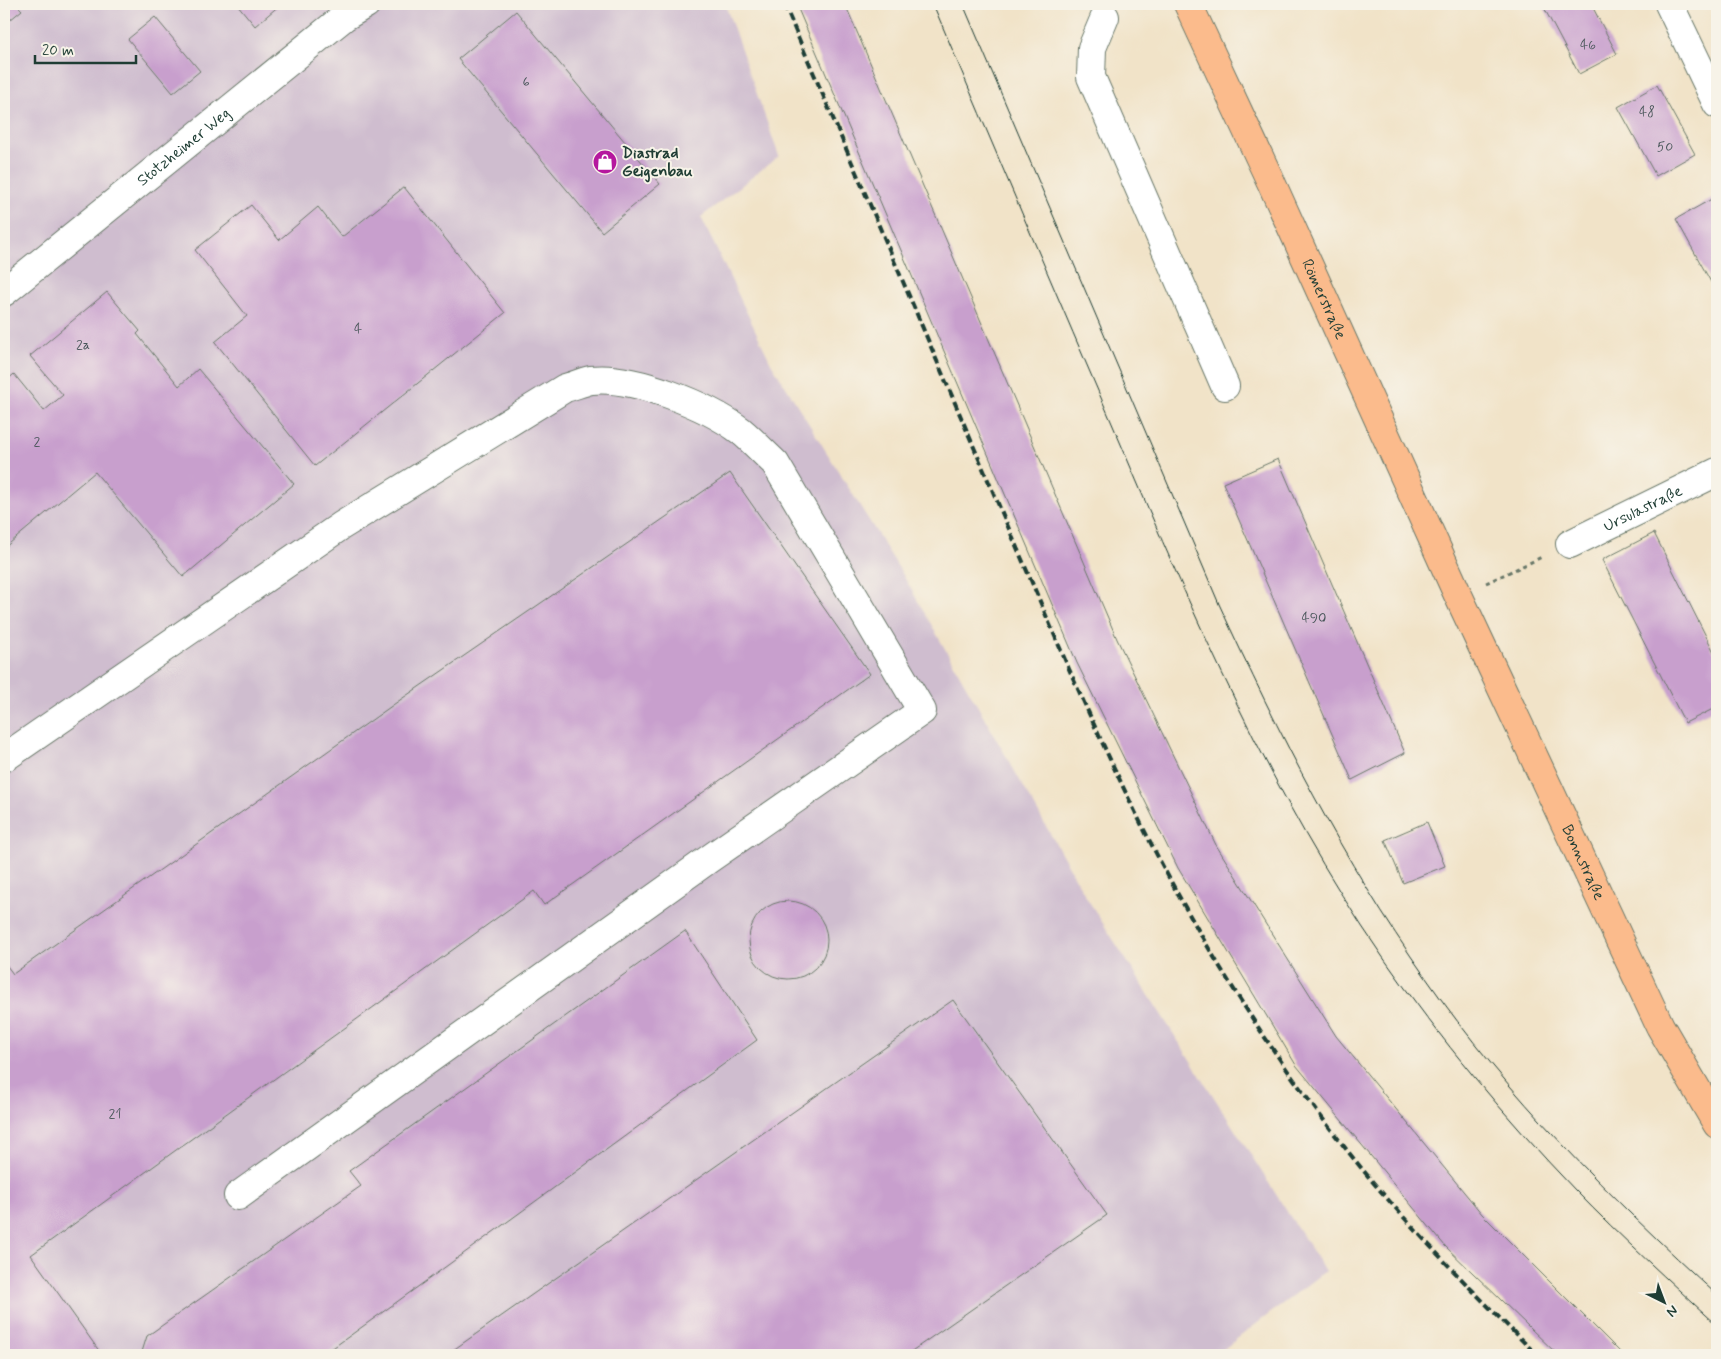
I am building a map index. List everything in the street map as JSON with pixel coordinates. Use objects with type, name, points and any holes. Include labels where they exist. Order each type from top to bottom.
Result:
[{"type":"main road","name":"Römerstraße","points":[[1188,4],[1271,182],[1458,595]]},
{"type":"main road","name":"Bonnstraße","points":[[1458,595],[1660,1026],[1717,1124]]},
{"type":"street","name":"Stotzheimer Weg","points":[[4,292],[344,17],[366,4]]},
{"type":"street","points":[[1669,4],[1717,104]]},
{"type":"street","points":[[1105,17],[1092,48],[1091,76],[1225,386]]},
{"type":"street","points":[[4,758],[341,526],[565,388],[590,380],[619,381],[644,386],[711,413],[742,432],[775,464],[922,711],[700,865],[238,1196]]},
{"type":"street","name":"Ursulastraße","points":[[1570,544],[1717,472]]},
{"type":"path","points":[[1486,583],[1570,544]]},
{"type":"shaded area","points":[[4,4],[725,4],[779,156],[701,217],[771,363],[903,575],[1088,900],[1325,1271],[1216,1355],[4,1355]]},
{"type":"building","points":[[4,4],[16,4],[22,10],[4,25]]},
{"type":"building","points":[[237,4],[281,4],[255,26]]},
{"type":"building","points":[[796,4],[845,4],[1117,639],[1216,845],[1336,1036],[1482,1214],[1623,1355],[1558,1355],[1445,1246],[1296,1065],[1178,868],[1077,663]]},
{"type":"building","points":[[1542,4],[1591,4],[1617,54],[1579,74]]},
{"type":"building","points":[[516,11],[660,184],[602,232],[458,59]]},
{"type":"building","points":[[155,17],[200,71],[173,93],[128,39]]},
{"type":"building","points":[[1657,85],[1695,154],[1656,176],[1618,107]]},
{"type":"building","points":[[404,187],[505,313],[315,466],[215,342],[247,316],[195,250],[251,205],[279,240],[318,207],[342,237]]},
{"type":"building","points":[[1717,196],[1717,293],[1676,219]]},
{"type":"building","points":[[107,292],[140,331],[137,334],[179,386],[198,369],[294,484],[183,577],[95,472],[4,548],[4,383],[14,374],[44,411],[63,395],[30,356]]},
{"type":"building","points":[[1278,459],[1405,753],[1352,780],[1223,483]]},
{"type":"building","points":[[730,473],[870,674],[544,905],[534,891],[31,1255],[102,1355],[4,1355],[4,962],[13,974],[400,700]]},
{"type":"building","points":[[1654,533],[1717,658],[1717,707],[1685,723],[1602,560]]},
{"type":"building","points":[[1427,822],[1445,866],[1403,883],[1385,840]]},
{"type":"building","points":[[780,901],[796,901],[810,907],[821,918],[827,932],[827,948],[821,962],[810,973],[796,979],[780,979],[766,973],[755,962],[749,948],[749,932],[755,918],[766,907]]},
{"type":"building","points":[[685,931],[757,1040],[323,1355],[141,1355],[147,1336],[361,1186],[349,1171]]},
{"type":"building","points":[[953,1000],[1107,1215],[906,1355],[446,1355]]},
{"type":"tram line","points":[[933,4],[1177,575],[1238,706],[1305,834],[1342,896],[1382,956],[1474,1077],[1576,1191],[1717,1325]]},
{"type":"tram line","points":[[963,4],[1219,604],[1289,749],[1340,843],[1396,934],[1426,978],[1491,1064],[1526,1105],[1600,1183],[1717,1295]]},
{"type":"railway","points":[[784,4],[1069,669],[1126,793],[1156,854],[1189,914],[1252,1018],[1346,1150],[1432,1248],[1537,1355]]},
{"type":"place","name":"Diastrad Geigenbau","points":[[605,162]]}]
